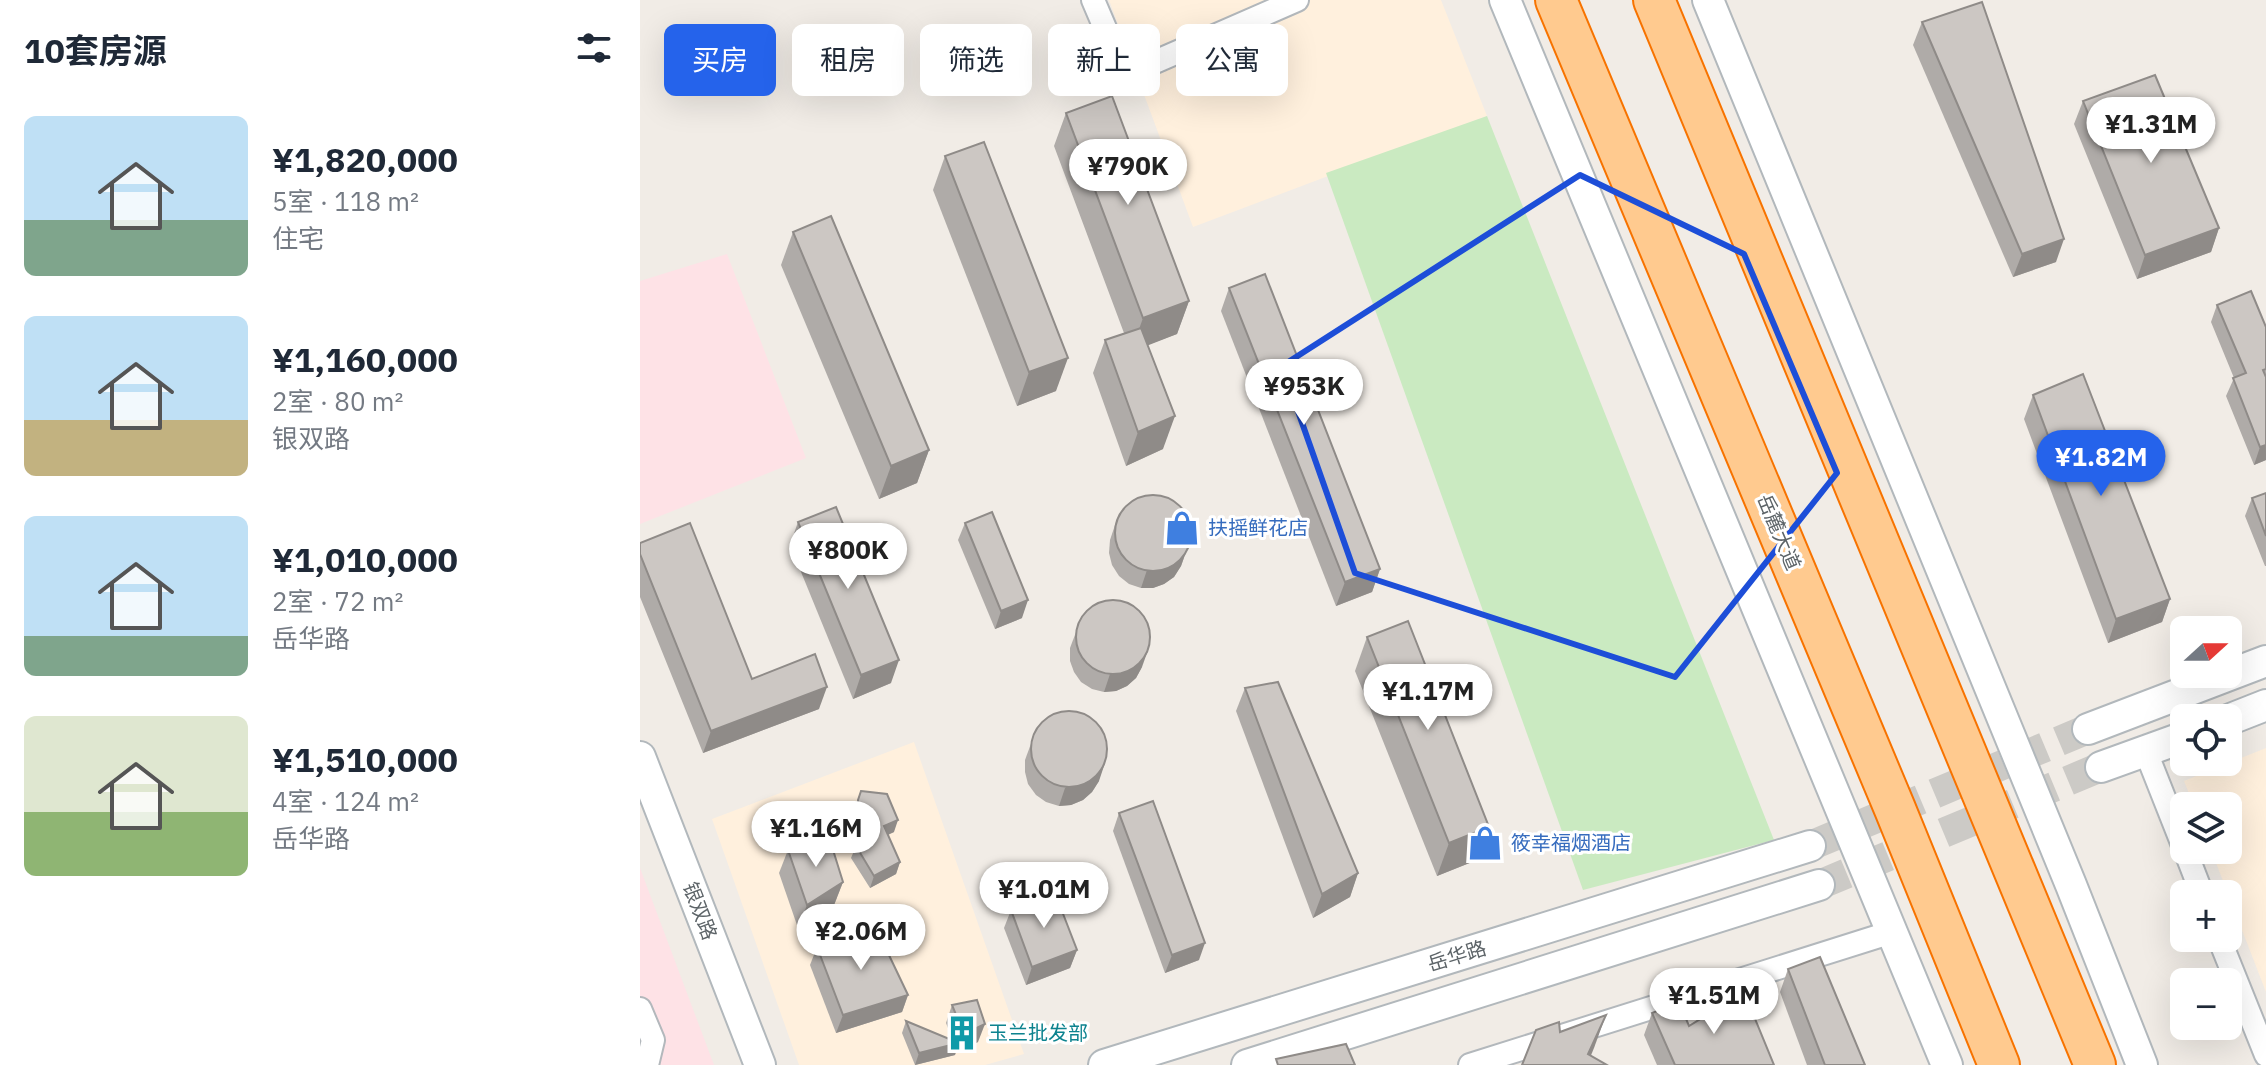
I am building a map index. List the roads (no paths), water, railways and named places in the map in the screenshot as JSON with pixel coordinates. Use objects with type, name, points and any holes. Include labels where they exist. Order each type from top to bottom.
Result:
[{"type":"highway","name":"岳麓大道","points":[[1556,0],[1889,794],[1999,1065]]},
{"type":"highway","points":[[1654,0],[2095,1065]]},
{"type":"street","points":[[1093,0],[1125,75],[1297,0]]},
{"type":"street","points":[[1505,0],[1947,1065]]},
{"type":"street","points":[[1708,0],[2142,1065]]},
{"type":"street","points":[[2088,729],[2266,661]]},
{"type":"street","points":[[2242,714],[2266,705]]},
{"type":"street","points":[[2101,767],[2170,743]]},
{"type":"street","points":[[2146,752],[2170,813]]},
{"type":"street","name":"银双路","points":[[640,757],[760,1065]]},
{"type":"street","name":"岳华路","points":[[1104,1065],[1810,846]]},
{"type":"street","name":"岳华路","points":[[1247,1065],[1819,885]]},
{"type":"street","points":[[1470,1065],[1892,932]]},
{"type":"street","points":[[2225,952],[2266,1055]]},
{"type":"street","points":[[640,1009],[653,1040],[647,1065]]},
{"type":"tunnel","points":[[1810,846],[2088,729]]},
{"type":"tunnel","points":[[1819,885],[2101,767]]},
{"type":"place","name":"扶摇鲜花店","points":[[1182,528]]},
{"type":"place","name":"筱幸福烟酒店","points":[[1485,843]]},
{"type":"place","name":"玉兰批发部","points":[[962,1033]]}]
